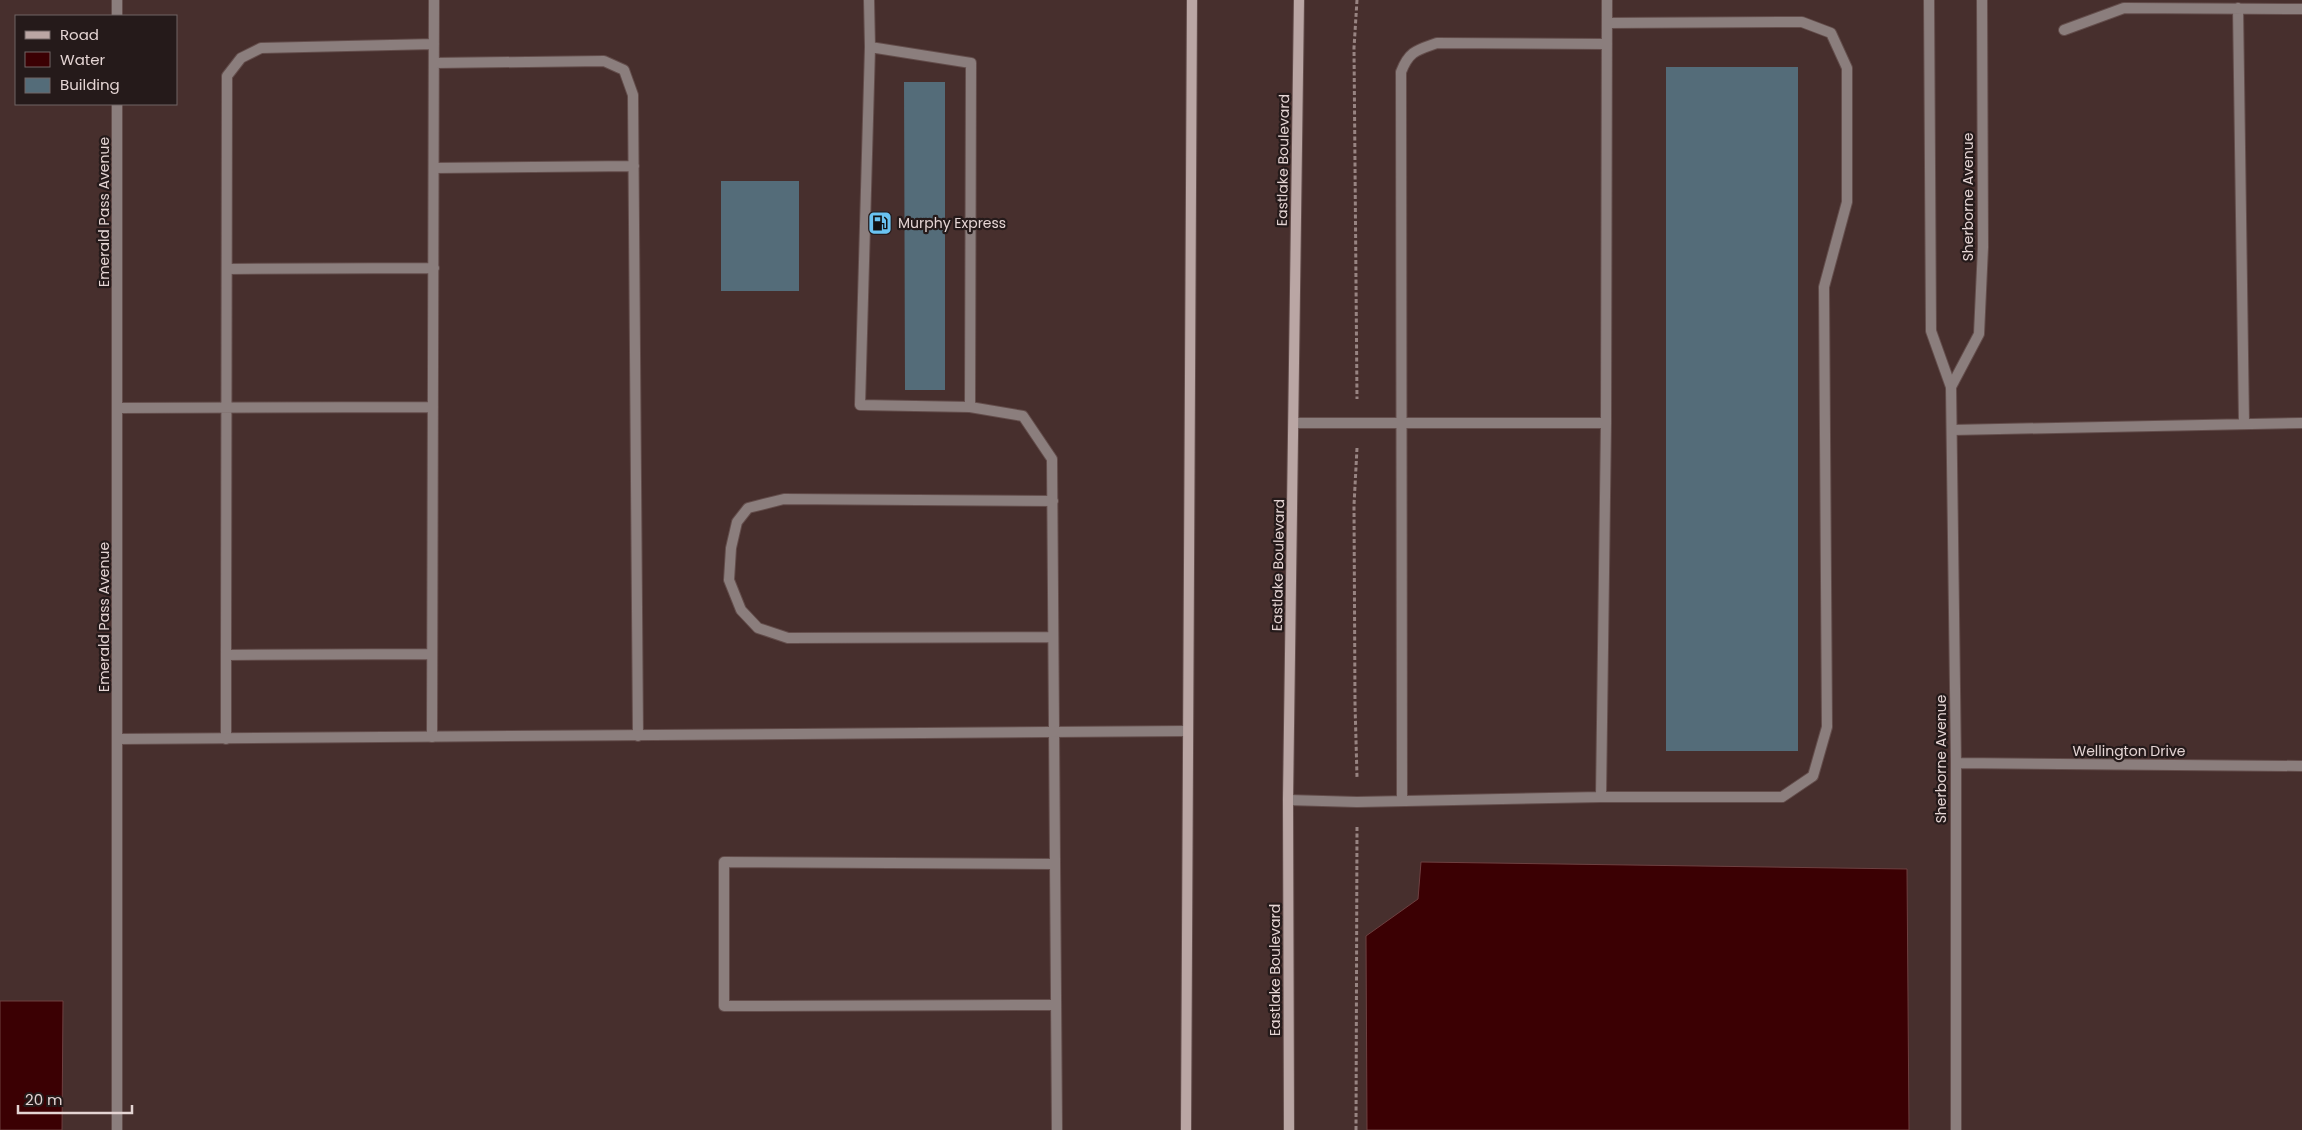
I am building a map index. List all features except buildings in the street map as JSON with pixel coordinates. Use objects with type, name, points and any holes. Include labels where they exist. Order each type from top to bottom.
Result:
[{"type":"main road","points":[[1186,1130],[1192,0]]},
{"type":"main road","name":"Eastlake Boulevard","points":[[1289,1130],[1288,800],[1299,0]]},
{"type":"street","points":[[117,0],[117,15]]},
{"type":"street","points":[[432,737],[434,0]]},
{"type":"street","points":[[869,0],[870,47],[860,405],[970,407],[1023,416],[1052,459],[1057,1130]]},
{"type":"street","points":[[1601,797],[1606,423],[1607,0]]},
{"type":"street","name":"Sherborne Avenue","points":[[1929,0],[1931,331],[1951,387],[1956,763],[1956,1130]]},
{"type":"street","name":"Sherborne Avenue","points":[[1951,387],[1980,334],[1983,247],[1982,0]]},
{"type":"street","points":[[2064,30],[2124,8],[2302,9]]},
{"type":"street","points":[[2238,8],[2244,423]]},
{"type":"street","points":[[1288,800],[1402,801],[1601,797],[1782,797],[1813,776],[1827,726],[1824,286],[1847,202],[1847,68],[1831,33],[1802,22],[1607,23]]},
{"type":"street","points":[[1402,801],[1401,72],[1406,59],[1416,50],[1436,43],[1607,44]]},
{"type":"street","points":[[226,739],[227,76],[241,58],[261,48],[434,44]]},
{"type":"street","points":[[870,47],[971,63],[970,407]]},
{"type":"street","points":[[434,63],[604,61],[624,70],[633,94],[638,736]]},
{"type":"street","name":"Emerald Pass Avenue","points":[[117,105],[117,1130]]},
{"type":"street","points":[[434,168],[634,166]]},
{"type":"street","points":[[227,269],[434,268]]},
{"type":"street","points":[[117,408],[433,407]]},
{"type":"street","points":[[1294,423],[1606,423]]},
{"type":"street","points":[[1952,430],[2302,423]]},
{"type":"street","points":[[1053,501],[784,499],[757,505],[748,508],[737,522],[731,548],[729,580],[741,610],[758,628],[788,638],[1053,637]]},
{"type":"street","points":[[226,655],[432,654]]},
{"type":"street","points":[[117,739],[1187,731]]},
{"type":"street","name":"Wellington Drive","points":[[1956,763],[2302,766]]},
{"type":"street","points":[[1055,864],[724,862],[724,1006],[1056,1005]]},
{"type":"path","points":[[1357,0],[1354,48],[1357,392]]},
{"type":"path","points":[[1357,445],[1354,515],[1357,773]]},
{"type":"path","points":[[1356,1130],[1357,845]]},
{"type":"water","points":[[1421,862],[1907,869],[1909,1130],[1367,1130],[1366,936],[1418,899]]},
{"type":"water","points":[[0,1001],[63,1001],[62,1130],[0,1130]]},
{"type":"place","name":"Murphy Express","points":[[880,223]]}]
